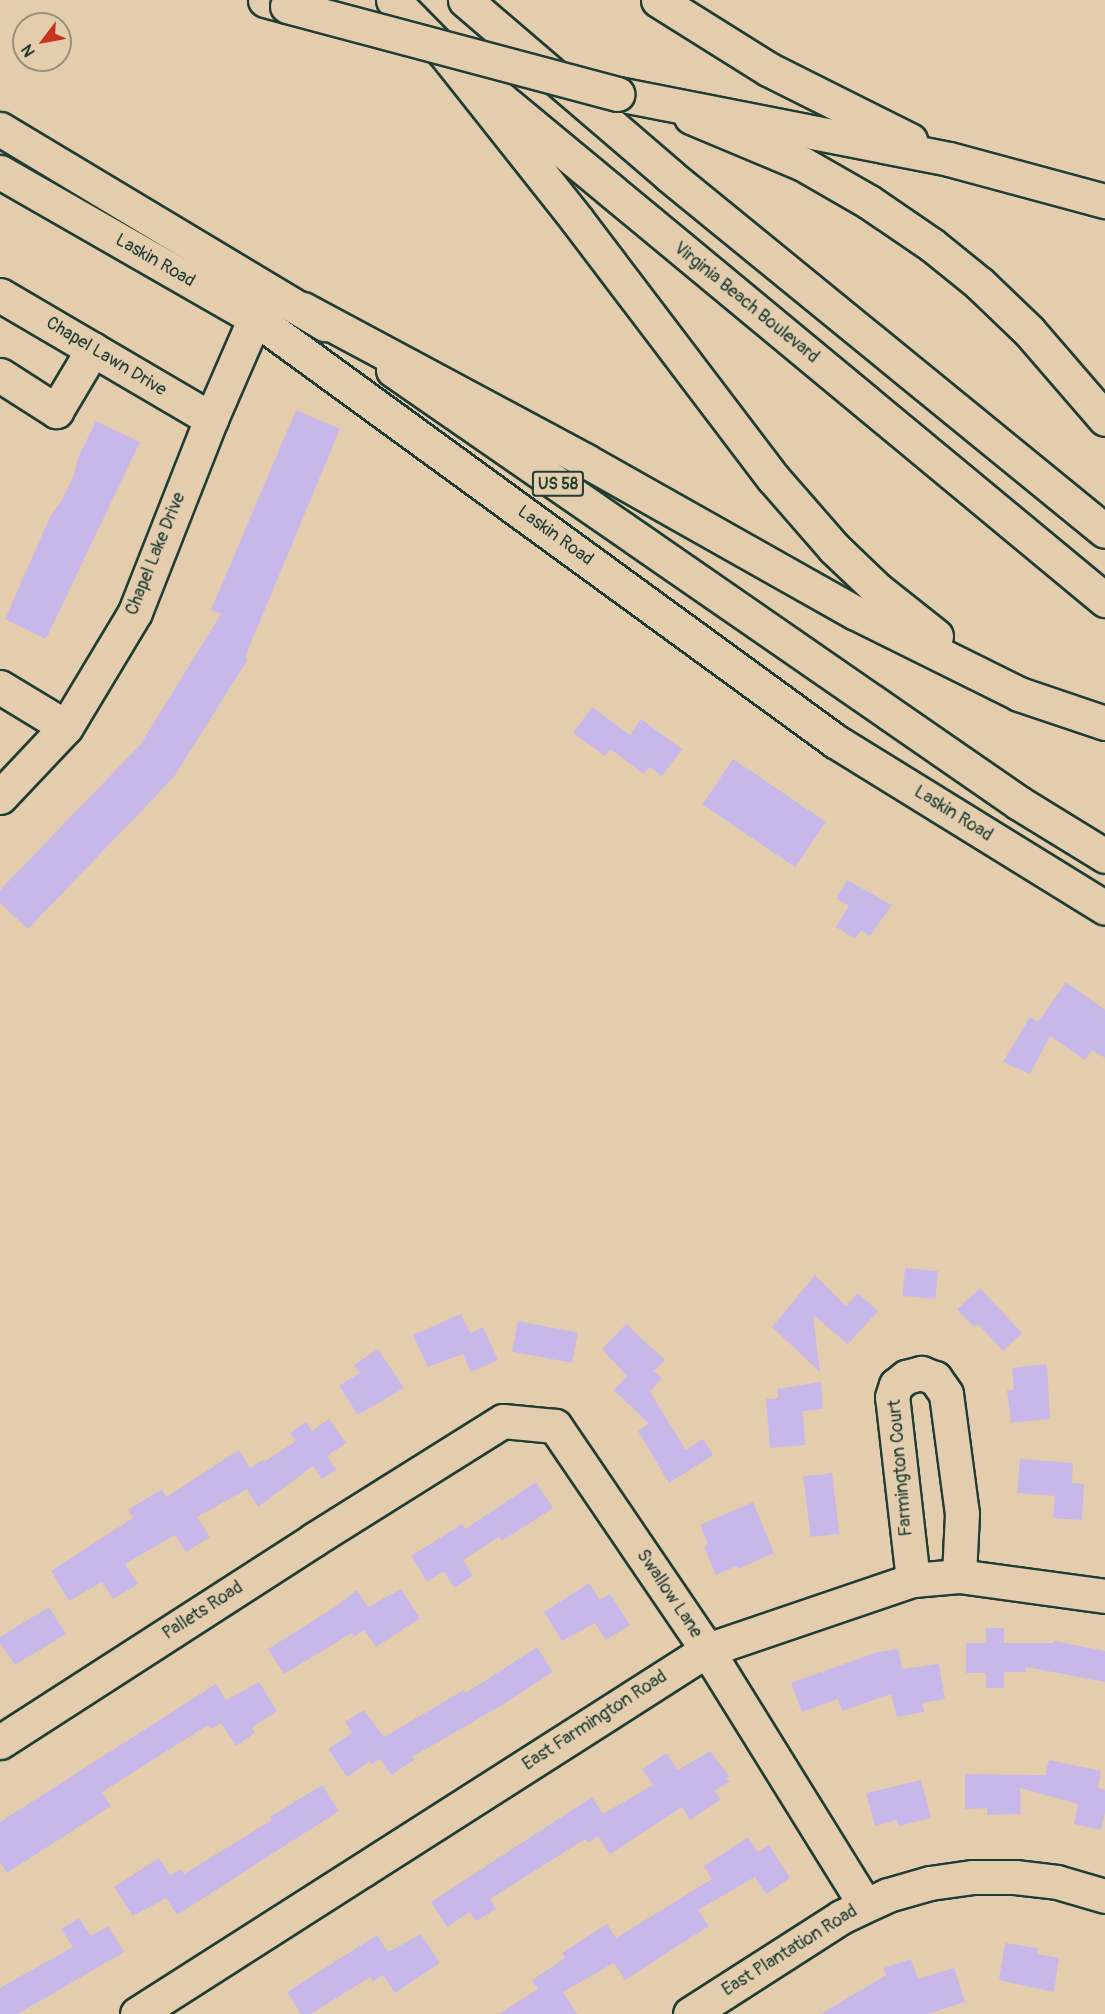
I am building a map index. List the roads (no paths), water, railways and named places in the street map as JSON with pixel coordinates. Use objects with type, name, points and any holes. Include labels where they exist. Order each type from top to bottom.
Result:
[{"type":"main road","name":"Virginia Beach Boulevard","points":[[393,0],[444,52],[1105,600]]},
{"type":"main road","points":[[465,0],[662,169],[1105,531]]},
{"type":"main road","points":[[658,0],[768,69],[949,159]]},
{"type":"main road","points":[[276,3],[618,94],[682,114],[803,164],[878,208],[932,245],[979,283],[1029,331],[1105,419]]},
{"type":"main road","points":[[444,52],[577,220],[773,478],[834,548],[913,620],[1019,694]]},
{"type":"main road","points":[[618,94],[949,159],[1105,201]]},
{"type":"main road","name":"Laskin Road","points":[[0,129],[303,309],[1009,796],[1105,856]]},
{"type":"main road","name":"Laskin Road","points":[[0,172],[255,318],[835,741],[1105,908]]},
{"type":"main road","name":"Chapel Lawn Drive","points":[[0,295],[211,420]]},
{"type":"main road","points":[[303,309],[586,461],[854,612],[1019,694],[1105,723]]},
{"type":"main road","name":"Chapel Lake Drive","points":[[0,797],[66,727],[135,612],[211,420],[255,318]]},
{"type":"main road","points":[[0,375],[56,411],[93,349]]},
{"type":"main road","points":[[0,687],[66,727]]},
{"type":"main road","name":"Farmington Court","points":[[913,1580],[892,1397],[896,1385],[906,1377],[921,1373],[935,1378],[946,1395],[962,1514],[959,1576]]},
{"type":"main road","name":"Swallow Lane","points":[[408,1481],[504,1421],[555,1426],[707,1650],[866,1905]]},
{"type":"main road","name":"Pallets Road","points":[[0,1742],[408,1481]]},
{"type":"main road","name":"East Farmington Road","points":[[137,2014],[707,1650],[913,1580],[959,1576],[1105,1596]]},
{"type":"main road","name":"East Plantation Road","points":[[690,2014],[841,1917],[866,1905],[930,1883],[972,1877],[1015,1877],[1057,1882],[1105,1896]]}]
